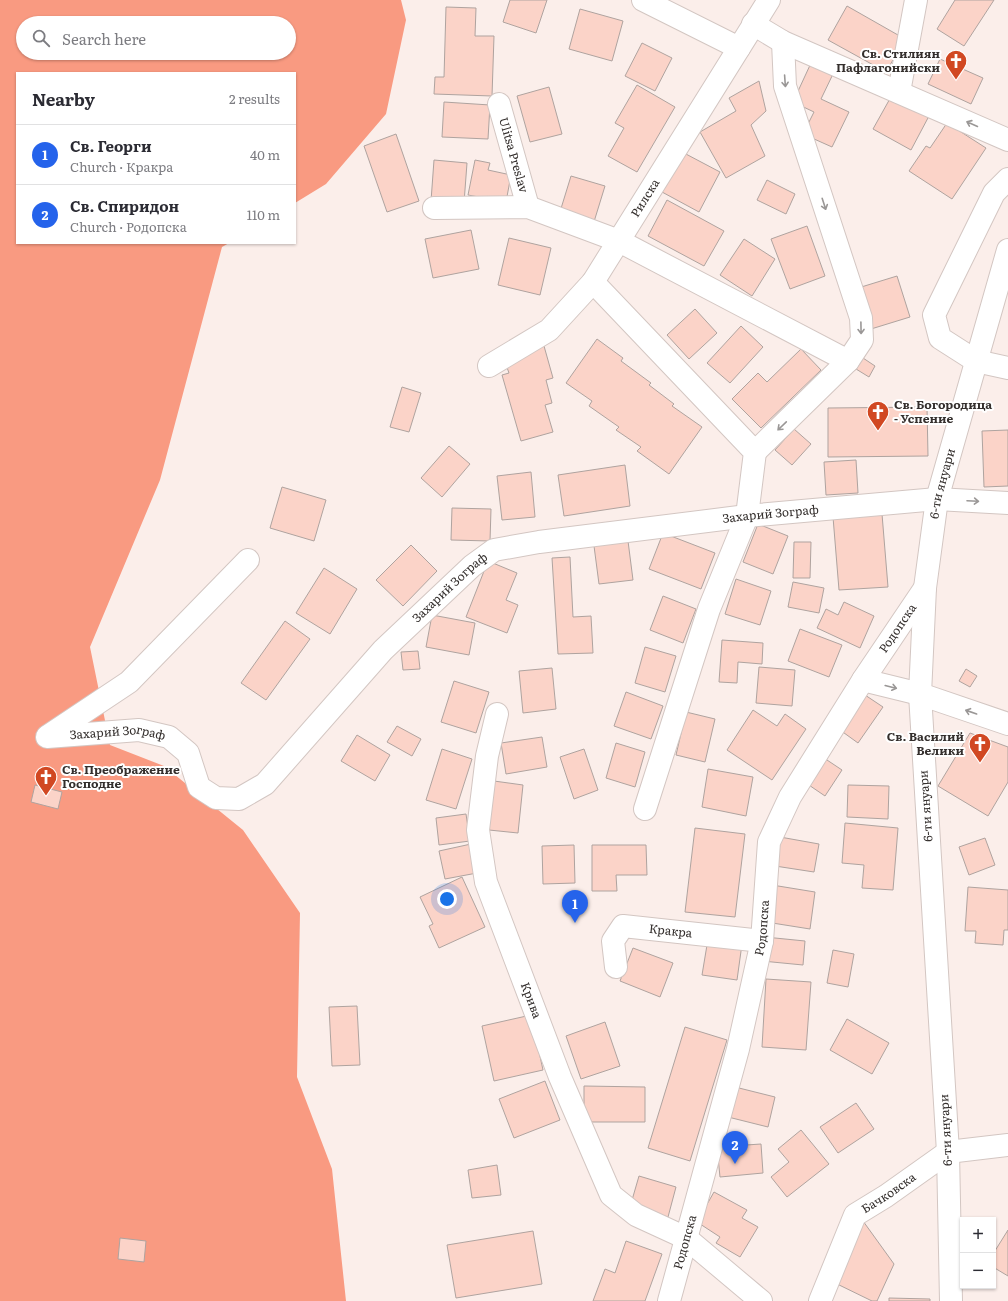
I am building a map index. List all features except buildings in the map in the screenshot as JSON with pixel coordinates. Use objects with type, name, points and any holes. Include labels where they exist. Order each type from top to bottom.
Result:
[{"type":"street","points":[[643,0],[739,48]]},
{"type":"street","name":"Рилска","points":[[489,366],[549,330],[593,282],[768,0]]},
{"type":"street","points":[[899,92],[916,0]]},
{"type":"street","points":[[753,24],[783,42],[1008,140]]},
{"type":"street","points":[[645,809],[709,609],[747,516],[755,452],[848,361],[862,340],[861,318],[785,86],[783,42]]},
{"type":"street","name":"Ulitsa Preslav","points":[[499,104],[528,207]]},
{"type":"street","points":[[1008,179],[994,193],[934,315],[940,338],[976,361],[1008,368]]},
{"type":"street","points":[[434,208],[528,207],[619,240],[848,361]]},
{"type":"street","name":"6-ти януари","points":[[951,1301],[948,1152],[920,694],[925,588],[937,499],[1008,250]]},
{"type":"street","points":[[593,282],[755,452]]},
{"type":"street","name":"Захарий Зограф","points":[[248,560],[129,682],[47,736],[139,730],[169,737],[188,753],[199,787],[216,798],[240,799],[264,784],[383,650],[472,566],[494,550],[539,542],[747,516],[937,499],[1008,503]]},
{"type":"street","name":"Родопска","points":[[668,1301],[738,1049],[762,941],[769,842],[790,797],[863,680],[925,588]]},
{"type":"street","points":[[863,680],[920,694],[1008,724]]},
{"type":"street","name":"Крива","points":[[497,714],[487,756],[478,830],[486,882],[560,1077],[611,1195],[636,1215],[686,1238]]},
{"type":"street","name":"Кракра","points":[[616,967],[613,941],[623,926],[762,941]]},
{"type":"street","name":"Бачковска","points":[[820,1301],[855,1216],[948,1152],[1008,1145]]},
{"type":"street","points":[[686,1238],[761,1301]]},
{"type":"shaded area","points":[[0,0],[401,0],[406,20],[386,114],[326,184],[296,202],[296,72],[16,72],[16,244],[227,244],[222,247],[160,480],[90,647],[110,745],[164,766],[243,830],[300,913],[297,1077],[332,1169],[346,1301],[0,1301]]},
{"type":"place","name":"Св. Стилиян Пафлагонийски","points":[[956,80]]},
{"type":"place","name":"Св. Богородица - Успение","points":[[878,432]]},
{"type":"place","name":"Св. Василий Велики","points":[[980,764]]},
{"type":"place","name":"Св. Преображение Господне","points":[[46,796]]},
{"type":"place","name":"Св. Георги","points":[[575,923]]},
{"type":"place","name":"Св. Спиридон","points":[[735,1164]]}]
